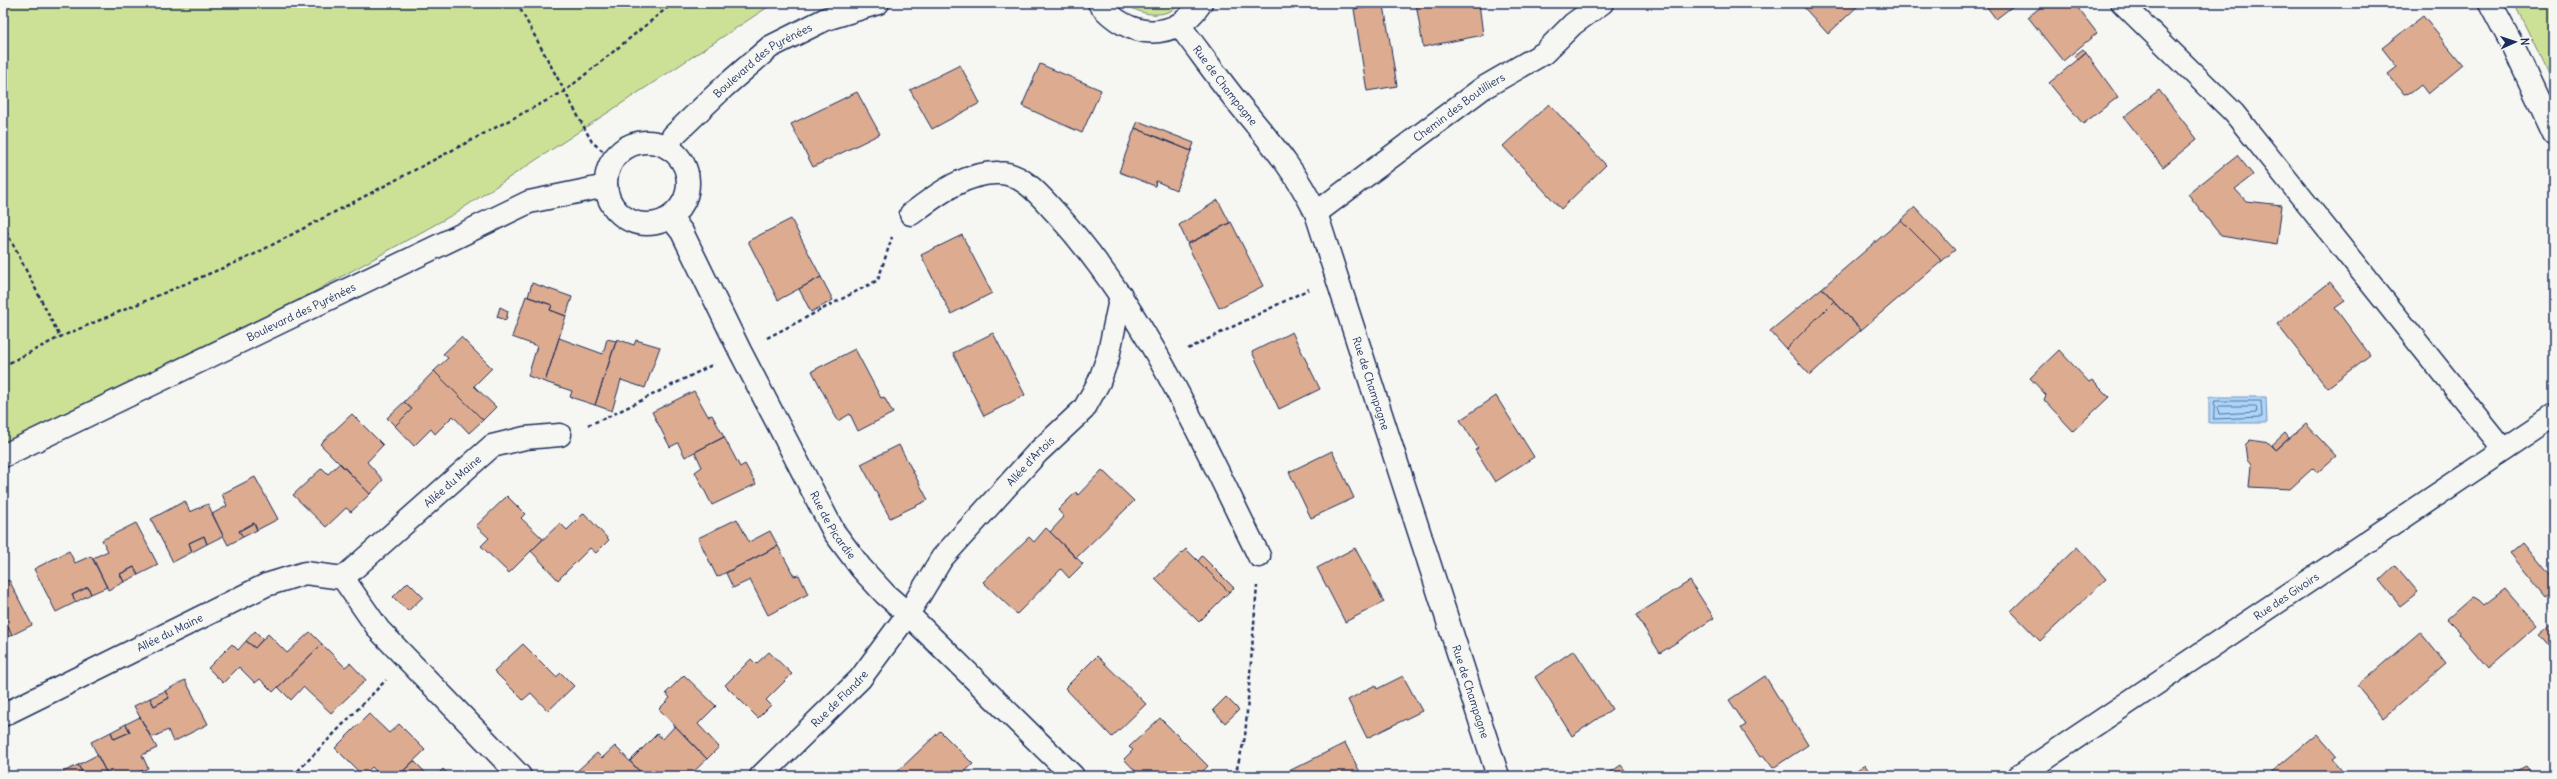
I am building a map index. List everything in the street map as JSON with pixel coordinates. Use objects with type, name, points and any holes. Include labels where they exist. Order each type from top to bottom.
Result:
[{"type":"street","name":"Boulevard des Pyrénées","points":[[668,148],[673,136],[724,86],[770,47],[826,18],[878,3]]},
{"type":"street","points":[[1100,3],[1111,17],[1126,27],[1150,32],[1162,31],[1178,25],[1194,14],[1201,3]]},
{"type":"street","name":"Chemin des Boutilliers","points":[[1316,213],[1483,88],[1544,53],[1573,24],[1602,3]]},
{"type":"street","points":[[2490,3],[2515,50],[2554,134]]},
{"type":"street","name":"Rue de Champagne","points":[[1178,25],[1238,102],[1282,155],[1302,185],[1316,213],[1498,776]]},
{"type":"street","points":[[642,142],[656,143],[668,148],[678,157],[685,169],[688,182],[686,196],[680,208],[670,218],[658,223],[644,224],[631,222],[619,214],[610,203],[606,186],[606,177],[613,160],[630,146],[642,142]]},
{"type":"street","points":[[911,214],[947,188],[978,176],[1000,173],[1019,179],[1038,194],[1085,245],[1121,294],[1162,361],[1259,556]]},
{"type":"street","name":"Boulevard des Pyrénées","points":[[3,456],[529,202],[606,186]]},
{"type":"street","name":"Rue de Picardie","points":[[670,218],[682,232],[740,351],[834,532],[861,568],[885,594],[908,614],[1072,776]]},
{"type":"street","name":"Allée d'Artois","points":[[908,614],[942,558],[1037,453],[1084,409],[1100,382],[1108,357],[1121,294]]},
{"type":"street","name":"Rue des Givoirs","points":[[2019,776],[2554,416]]},
{"type":"street","name":"Allée du Maine","points":[[3,715],[266,584],[305,573],[343,578],[492,446],[525,438],[560,435]]},
{"type":"street","points":[[343,578],[379,630],[520,776]]},
{"type":"street","name":"Rue de Flandre","points":[[762,776],[860,679],[908,614]]},
{"type":"lane","points":[[2122,3],[2234,113],[2504,450]]},
{"type":"path","points":[[517,3],[592,142],[613,160]]},
{"type":"path","points":[[3,366],[60,337],[251,256],[565,91],[674,3]]},
{"type":"path","points":[[765,340],[878,280],[894,232],[911,214]]},
{"type":"path","points":[[3,225],[60,337]]},
{"type":"path","points":[[1162,361],[1313,287]]},
{"type":"path","points":[[560,435],[610,416],[720,361]]},
{"type":"path","points":[[1235,776],[1245,737],[1259,556]]},
{"type":"path","points":[[293,776],[408,659]]},
{"type":"green space","points":[[3,3],[774,3],[454,214],[3,465]]},
{"type":"green space","points":[[1124,3],[1183,3],[1169,12],[1154,14],[1139,11]]},
{"type":"green space","points":[[2514,3],[2554,3],[2554,84]]},
{"type":"water","points":[[2209,397],[2266,397],[2267,423],[2209,423]]},
{"type":"building","points":[[1416,3],[1479,3],[1483,35],[1423,47]]},
{"type":"building","points":[[1800,3],[1861,3],[1828,34]]},
{"type":"building","points":[[1984,3],[2017,3],[1996,19]]},
{"type":"building","points":[[2046,3],[2074,3],[2097,33],[2063,61],[2028,17]]},
{"type":"building","points":[[1384,5],[1397,86],[1367,91],[1354,9]]},
{"type":"building","points":[[2423,16],[2463,65],[2428,94],[2421,85],[2411,93],[2404,94],[2388,74],[2397,67],[2382,48]]},
{"type":"building","points":[[2083,49],[2086,53],[2078,60],[2074,56]]},
{"type":"building","points":[[2086,53],[2118,97],[2083,124],[2049,83]]},
{"type":"building","points":[[1040,64],[1101,90],[1082,133],[1022,106]]},
{"type":"building","points":[[960,65],[980,103],[932,129],[910,90]]},
{"type":"building","points":[[2159,90],[2197,139],[2163,167],[2124,117]]},
{"type":"building","points":[[857,92],[880,134],[813,167],[791,124]]},
{"type":"building","points":[[1549,104],[1606,165],[1561,209],[1503,146]]},
{"type":"building","points":[[1138,121],[1194,143],[1191,151],[1135,128]]},
{"type":"building","points":[[1135,128],[1191,151],[1176,190],[1156,181],[1155,186],[1119,172]]},
{"type":"building","points":[[2237,155],[2253,175],[2235,189],[2246,201],[2282,205],[2277,245],[2221,236],[2188,194]]},
{"type":"building","points":[[1218,200],[1230,223],[1188,244],[1179,225]]},
{"type":"building","points":[[1915,207],[1955,250],[1942,261],[1901,220]]},
{"type":"building","points":[[791,219],[821,277],[778,300],[748,241]]},
{"type":"building","points":[[1901,220],[1942,261],[1861,330],[1822,288]]},
{"type":"building","points":[[1231,222],[1263,286],[1219,308],[1187,244]]},
{"type":"building","points":[[962,235],[992,293],[951,314],[921,255]]},
{"type":"building","points":[[821,277],[833,300],[811,312],[799,289]]},
{"type":"building","points":[[2330,282],[2345,301],[2335,308],[2370,355],[2327,388],[2277,324]]},
{"type":"building","points":[[532,283],[572,297],[566,316],[550,310],[552,305],[528,297]]},
{"type":"building","points":[[1822,288],[1834,301],[1786,349],[1770,331]]},
{"type":"building","points":[[526,296],[552,305],[550,310],[566,316],[545,382],[528,376],[537,346],[512,337]]},
{"type":"building","points":[[1834,301],[1861,330],[1810,375],[1786,349]]},
{"type":"building","points":[[500,307],[508,311],[506,320],[497,317]]},
{"type":"building","points":[[1292,332],[1320,389],[1279,409],[1252,352]]},
{"type":"building","points":[[993,333],[1025,395],[984,416],[953,353]]},
{"type":"building","points":[[461,337],[492,368],[474,386],[496,407],[483,420],[434,371],[448,358],[443,354]]},
{"type":"building","points":[[559,338],[603,354],[607,339],[616,341],[595,405],[570,397],[572,391],[545,382]]},
{"type":"building","points":[[617,339],[634,345],[636,340],[660,347],[645,388],[621,380],[612,411],[595,405]]},
{"type":"building","points":[[855,349],[881,398],[884,397],[893,413],[858,431],[850,414],[838,421],[812,371]]},
{"type":"building","points":[[2059,350],[2089,382],[2092,380],[2109,397],[2073,431],[2044,400],[2046,395],[2030,378]]},
{"type":"building","points":[[434,371],[483,420],[469,433],[453,416],[435,434],[431,429],[414,446],[395,426],[412,409],[404,402]]},
{"type":"building","points":[[694,391],[708,416],[712,415],[724,437],[685,457],[678,443],[670,447],[652,412]]},
{"type":"building","points":[[1496,396],[1534,457],[1495,482],[1475,450],[1478,448],[1460,420]]},
{"type":"building","points":[[404,402],[412,409],[395,426],[387,418]]},
{"type":"building","points":[[352,414],[383,445],[367,462],[383,480],[370,494],[320,444]]},
{"type":"building","points":[[2306,424],[2336,456],[2318,472],[2313,468],[2290,489],[2249,487],[2251,465],[2247,460],[2245,445],[2250,440],[2269,443],[2276,450]]},
{"type":"building","points":[[2285,433],[2289,438],[2276,450],[2272,445]]},
{"type":"building","points":[[724,437],[740,467],[745,464],[756,484],[712,505],[695,472],[702,467],[695,452]]},
{"type":"building","points":[[899,445],[928,500],[890,518],[861,464]]},
{"type":"building","points":[[1332,451],[1354,498],[1311,518],[1289,472]]},
{"type":"building","points":[[340,463],[370,494],[351,512],[346,508],[326,527],[293,495],[322,468],[328,474]]},
{"type":"building","points":[[1102,470],[1134,501],[1076,558],[1050,532],[1064,517],[1058,510],[1076,492],[1078,495]]},
{"type":"building","points":[[255,477],[278,519],[257,530],[254,523],[239,531],[243,537],[228,545],[212,514],[227,506],[222,494]]},
{"type":"building","points":[[507,496],[525,514],[521,518],[543,539],[509,573],[481,546],[489,538],[476,526]]},
{"type":"building","points":[[185,501],[190,512],[208,504],[223,536],[207,544],[204,536],[189,543],[192,552],[173,562],[151,519]]},
{"type":"building","points":[[584,513],[609,540],[596,553],[590,548],[558,580],[531,551],[560,523],[567,530]]},
{"type":"building","points":[[737,519],[749,542],[770,531],[778,546],[717,577],[698,538]]},
{"type":"building","points":[[136,523],[158,565],[138,575],[134,567],[120,574],[124,582],[108,590],[93,558],[108,551],[102,540]]},
{"type":"building","points":[[254,523],[257,530],[243,537],[239,531]]},
{"type":"building","points":[[1046,528],[1083,564],[1069,578],[1061,569],[1017,614],[983,582],[1029,537],[1034,542]]},
{"type":"building","points":[[204,536],[207,544],[192,552],[189,543]]},
{"type":"building","points":[[2523,542],[2554,580],[2554,591],[2546,597],[2510,553]]},
{"type":"building","points":[[778,546],[794,576],[799,575],[808,594],[768,615],[750,580],[733,588],[726,573]]},
{"type":"building","points":[[2077,547],[2106,579],[2040,641],[2011,611]]},
{"type":"building","points":[[1355,548],[1384,602],[1345,622],[1317,568]]},
{"type":"building","points":[[1186,549],[1229,592],[1199,622],[1155,579]]},
{"type":"building","points":[[69,551],[75,563],[91,556],[107,587],[91,594],[88,587],[72,595],[76,602],[56,612],[34,569]]},
{"type":"building","points":[[1202,556],[1234,588],[1229,592],[1198,561]]},
{"type":"building","points":[[2395,565],[2418,592],[2400,606],[2379,580]]},
{"type":"building","points":[[134,567],[138,575],[124,582],[120,574]]},
{"type":"building","points":[[9,580],[32,625],[12,635],[8,627],[3,630],[3,583]]},
{"type":"building","points":[[1690,581],[1714,618],[1660,653],[1636,615]]},
{"type":"building","points":[[408,582],[423,597],[408,611],[393,597]]},
{"type":"building","points":[[88,587],[91,594],[76,602],[72,595]]},
{"type":"building","points":[[2505,589],[2537,626],[2488,668],[2459,634],[2460,632],[2447,619],[2472,597],[2479,600],[2484,605]]},
{"type":"building","points":[[2554,621],[2554,645],[2551,648],[2539,634]]},
{"type":"building","points":[[8,627],[12,635],[3,639],[3,630]]},
{"type":"building","points":[[255,631],[263,639],[255,648],[246,641]]},
{"type":"building","points":[[310,632],[322,644],[273,692],[260,679],[255,683],[239,667],[223,683],[208,668],[232,644],[238,650],[246,641],[255,648],[268,634],[287,653]]},
{"type":"building","points":[[2420,632],[2446,664],[2383,718],[2357,686]]},
{"type":"building","points":[[322,644],[345,667],[350,663],[366,680],[331,713],[303,687],[291,700],[278,687]]},
{"type":"building","points":[[523,644],[556,677],[561,673],[574,686],[548,711],[531,693],[523,700],[494,671]]},
{"type":"building","points":[[1574,650],[1612,709],[1572,736],[1535,677]]},
{"type":"building","points":[[769,652],[792,674],[766,700],[771,705],[758,718],[725,685],[751,659],[756,664]]},
{"type":"building","points":[[1097,656],[1146,704],[1112,737],[1065,688]]},
{"type":"building","points":[[684,675],[716,706],[698,724],[719,747],[707,759],[659,709],[670,698],[666,693]]},
{"type":"building","points":[[1403,676],[1422,711],[1367,738],[1348,700],[1375,685],[1377,689]]},
{"type":"building","points":[[1765,676],[1808,745],[1773,768],[1763,755],[1760,757],[1741,728],[1746,725],[1729,700]]},
{"type":"building","points":[[185,680],[208,724],[173,742],[168,730],[151,738],[134,706],[150,698],[154,706],[169,698],[165,691]]},
{"type":"building","points":[[165,691],[169,698],[154,706],[150,698]]},
{"type":"building","points":[[1226,697],[1239,710],[1225,723],[1213,710]]},
{"type":"building","points":[[369,714],[389,733],[399,724],[425,750],[398,776],[381,776],[372,767],[363,776],[335,748]]},
{"type":"building","points":[[140,717],[157,748],[142,755],[148,768],[131,776],[108,776],[91,742],[111,732],[114,739],[130,732],[126,724]]},
{"type":"building","points":[[1160,718],[1208,766],[1198,776],[1157,776],[1153,772],[1150,776],[1140,776],[1124,759],[1133,750],[1129,747]]},
{"type":"building","points":[[126,724],[130,732],[114,739],[111,732]]},
{"type":"building","points":[[675,726],[707,759],[689,776],[644,776],[630,761],[657,734],[663,739]]},
{"type":"building","points":[[940,731],[973,764],[960,776],[893,776]]},
{"type":"building","points":[[2317,734],[2336,756],[2332,759],[2343,772],[2338,776],[2268,775]]},
{"type":"building","points":[[1345,743],[1362,776],[1279,776]]},
{"type":"building","points":[[615,746],[644,776],[582,776],[577,771],[597,753],[602,758]]},
{"type":"building","points":[[97,755],[108,776],[74,776],[82,772],[78,765]]},
{"type":"building","points":[[414,761],[429,776],[398,776]]},
{"type":"building","points":[[78,765],[82,772],[74,776],[65,776],[63,772]]},
{"type":"building","points":[[1621,765],[1629,776],[1605,776]]},
{"type":"building","points":[[1865,765],[1872,776],[1847,776]]},
{"type":"building","points":[[2526,767],[2533,776],[2508,776]]},
{"type":"building","points":[[443,769],[450,776],[436,776]]}]
